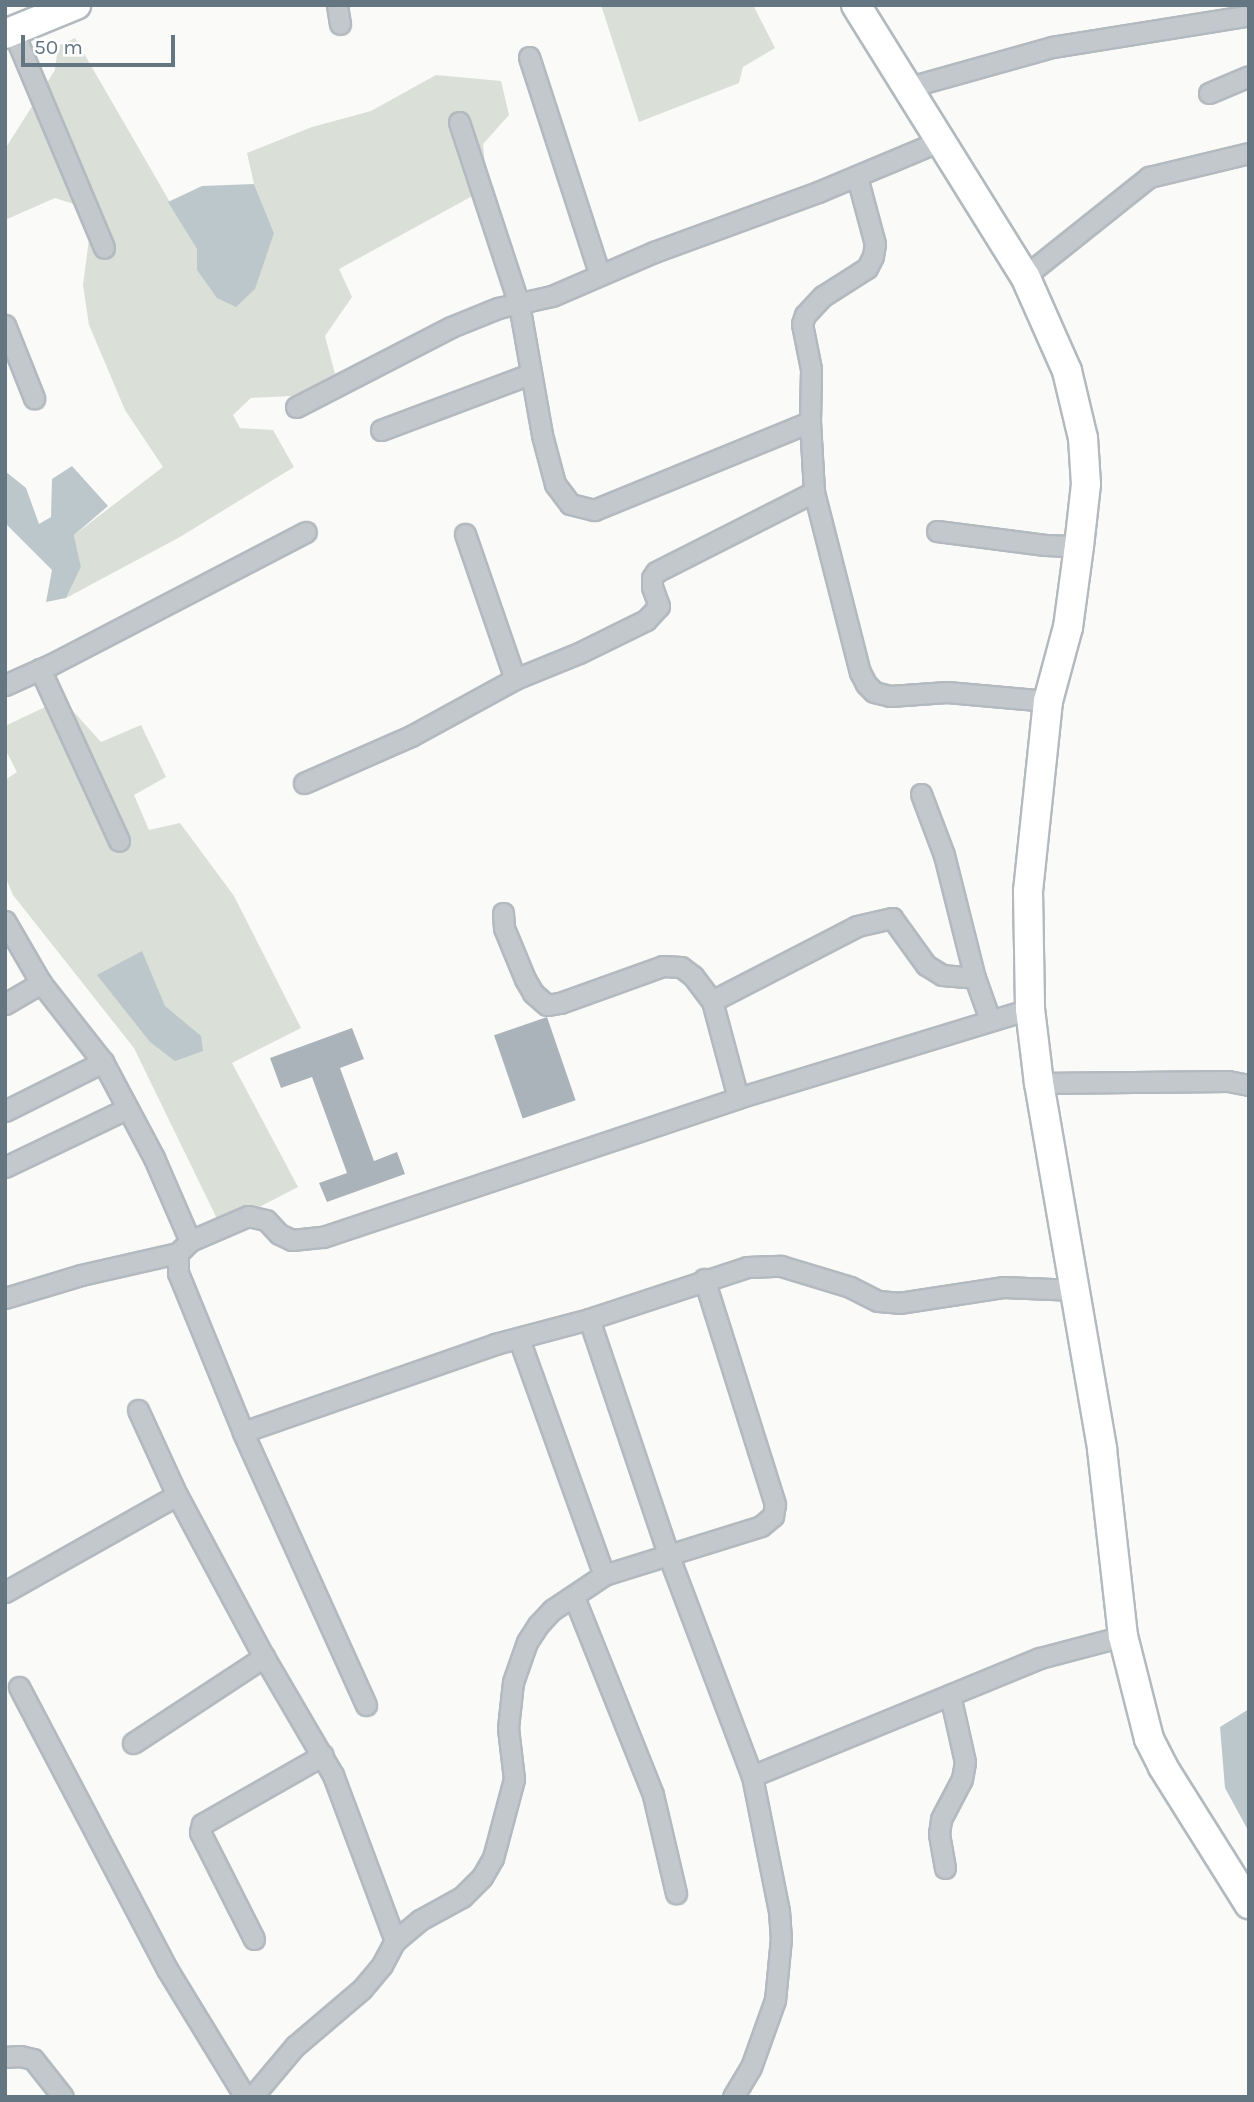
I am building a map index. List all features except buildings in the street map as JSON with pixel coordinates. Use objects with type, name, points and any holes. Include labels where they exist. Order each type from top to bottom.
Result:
[{"type":"street","points":[[76,5],[9,32],[104,248]]},
{"type":"street","points":[[856,5],[909,86],[940,141],[1025,276],[1067,371],[1083,438],[1086,484],[1079,546],[1068,627],[1048,701],[1028,891],[1030,1009],[1039,1083],[1102,1449],[1123,1636],[1149,1739],[1163,1767],[1249,1904]]},
{"type":"street","points":[[909,86],[1052,47],[1245,16]]},
{"type":"street","points":[[529,57],[600,275]]},
{"type":"street","points":[[1209,93],[1249,76]]},
{"type":"street","points":[[459,122],[519,303],[530,374],[555,484],[570,505],[594,510],[810,422]]},
{"type":"street","points":[[296,407],[451,327],[498,308],[552,296],[600,275],[857,177],[940,141]]},
{"type":"street","points":[[1025,276],[1149,177],[1249,153]]},
{"type":"street","points":[[857,177],[875,243],[873,256],[867,268],[823,296],[805,315],[802,324],[811,369],[810,422],[814,492],[859,672],[874,692],[890,696],[947,692],[1048,701]]},
{"type":"street","points":[[5,325],[34,398]]},
{"type":"street","points":[[381,430],[530,374]]},
{"type":"street","points":[[304,783],[411,736],[515,679],[579,653],[646,620],[659,606],[652,587],[652,578],[656,572],[814,492]]},
{"type":"street","points":[[937,531],[1045,545],[1079,546]]},
{"type":"street","points":[[5,685],[306,532]]},
{"type":"street","points":[[466,534],[515,679]]},
{"type":"street","points":[[40,669],[119,841]]},
{"type":"street","points":[[921,794],[944,855],[975,978],[990,1020]]},
{"type":"street","points":[[503,913],[504,928],[525,979],[533,993],[547,1005],[560,1003],[663,966],[681,967],[693,976],[712,1000],[738,1098]]},
{"type":"street","points":[[712,1000],[857,926],[892,918],[926,965],[942,975],[975,978]]},
{"type":"street","points":[[5,920],[41,983],[103,1062],[128,1108],[184,1247],[178,1273],[243,1432],[366,1705]]},
{"type":"street","points":[[5,1004],[41,983]]},
{"type":"street","points":[[5,1298],[184,1247],[247,1216],[266,1220],[279,1234],[292,1240],[323,1237],[738,1098],[1030,1009]]},
{"type":"street","points":[[5,1111],[103,1062]]},
{"type":"street","points":[[1039,1083],[1227,1082],[1249,1085]]},
{"type":"street","points":[[5,1167],[128,1108]]},
{"type":"street","points":[[243,1432],[495,1344],[589,1319],[747,1266],[781,1266],[850,1286],[878,1301],[899,1303],[1003,1287],[1076,1290]]},
{"type":"street","points":[[252,2097],[295,2046],[362,1989],[382,1965],[395,1941],[420,1920],[462,1897],[482,1877],[493,1858],[514,1779],[508,1728],[513,1682],[527,1642],[552,1610],[604,1575],[761,1526],[773,1516],[775,1504],[704,1279]]},
{"type":"street","points":[[589,1319],[668,1554],[752,1776],[779,1911],[779,1966],[775,2000],[746,2077],[733,2097]]},
{"type":"street","points":[[519,1339],[604,1575]]},
{"type":"street","points":[[138,1410],[177,1495],[264,1657],[334,1775],[395,1941]]},
{"type":"street","points":[[5,1592],[177,1495]]},
{"type":"street","points":[[574,1597],[632,1736],[653,1795],[676,1894]]},
{"type":"street","points":[[752,1776],[1040,1658],[1123,1636]]},
{"type":"street","points":[[133,1743],[264,1657]]},
{"type":"street","points":[[19,1687],[167,1969],[245,2097]]},
{"type":"street","points":[[945,1868],[939,1834],[941,1819],[962,1779],[965,1762],[950,1695]]},
{"type":"street","points":[[254,1939],[200,1832],[201,1824],[323,1755]]},
{"type":"street","points":[[5,2057],[33,2059],[63,2097]]},
{"type":"shaded area","points":[[601,5],[753,5],[775,48],[743,67],[739,83],[639,122]]},
{"type":"shaded area","points":[[75,38],[197,249],[197,270],[274,233],[254,184],[247,153],[312,127],[371,111],[436,75],[501,81],[509,115],[483,144],[487,188],[339,269],[352,297],[325,336],[335,374],[293,396],[251,398],[233,415],[240,428],[273,430],[294,467],[180,537],[66,598],[81,567],[74,535],[163,467],[125,410],[89,325],[83,285],[89,239],[80,206],[55,198],[5,220],[5,149],[55,70],[58,46]]},
{"type":"shaded area","points":[[254,184],[274,233],[255,289],[236,307],[217,298],[197,270],[197,249],[168,202],[202,186]]},
{"type":"shaded area","points":[[72,466],[108,506],[74,535],[81,567],[66,598],[46,602],[52,570],[5,523],[5,471],[26,488],[39,524],[51,517],[52,479]]},
{"type":"shaded area","points":[[62,699],[101,742],[141,725],[166,777],[134,795],[149,830],[180,823],[234,896],[301,1028],[232,1063],[298,1187],[221,1227],[134,1048],[13,895],[5,876],[5,780],[17,772],[5,749],[5,726]]},
{"type":"shaded area","points":[[142,951],[165,1006],[201,1036],[203,1051],[175,1061],[150,1042],[97,975]]},
{"type":"shaded area","points":[[1249,1709],[1249,1832],[1225,1788],[1220,1727]]}]
